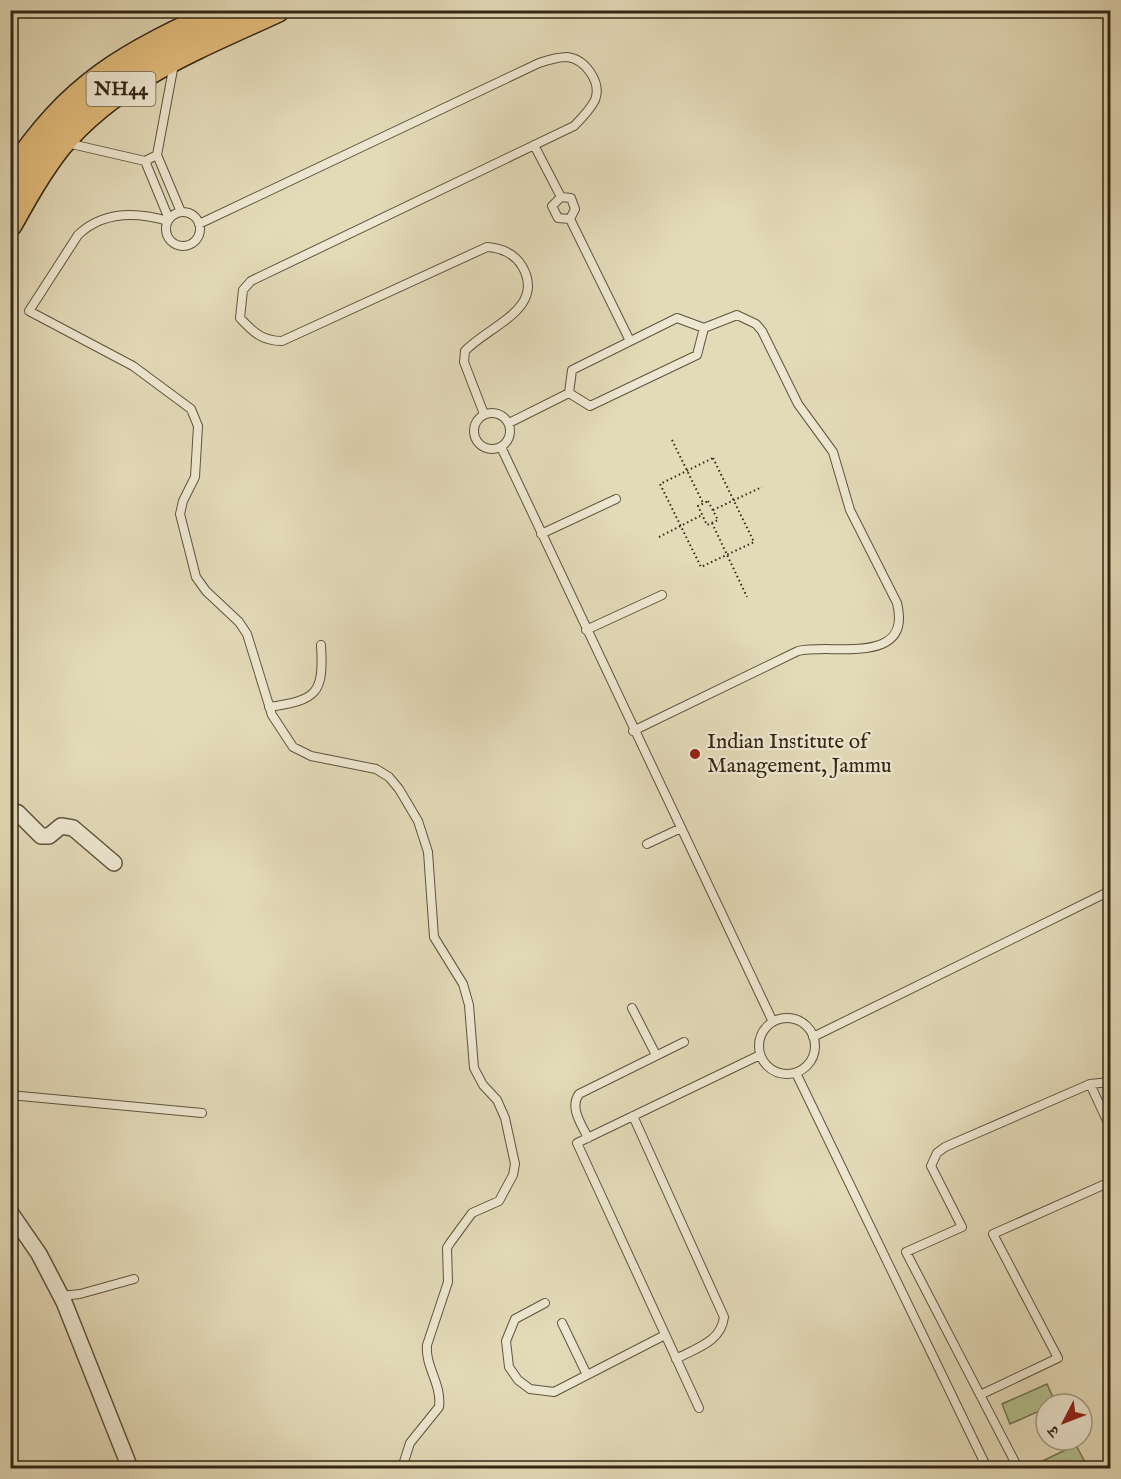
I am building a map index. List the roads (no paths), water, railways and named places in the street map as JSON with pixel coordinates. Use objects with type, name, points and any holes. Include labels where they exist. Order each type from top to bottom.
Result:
[{"type":"highway","name":"NH44","points":[[10,177],[58,113],[96,79],[148,46],[224,10]]},
{"type":"highway","name":"NH44","points":[[10,224],[43,167],[62,142],[115,93],[176,58],[277,10]]},
{"type":"street","points":[[10,810],[18,813],[41,836],[50,836],[61,826],[73,828],[114,863]]},
{"type":"street","points":[[10,1212],[39,1254],[61,1296],[130,1468]]},
{"type":"lane","points":[[199,224],[538,63],[558,57],[570,58],[581,63],[594,76],[596,98],[586,115],[574,126],[251,281],[243,290],[240,318],[253,333],[268,341],[282,340],[487,247],[499,248],[512,255],[521,264],[528,279],[529,291],[513,315],[476,339],[465,351],[464,362],[484,414]]},
{"type":"lane","points":[[144,161],[168,220],[167,234],[171,240],[184,246],[197,238],[199,224],[195,217],[181,212],[157,155],[176,58]]},
{"type":"lane","points":[[62,142],[144,161],[157,155]]},
{"type":"lane","points":[[534,146],[561,197]]},
{"type":"lane","points":[[561,197],[552,206],[558,218],[570,219]]},
{"type":"lane","points":[[561,197],[571,198],[575,209],[570,219]]},
{"type":"lane","points":[[181,212],[168,220],[150,216],[123,215],[104,219],[86,228],[78,235],[29,311],[133,366],[191,409],[196,416],[198,426],[195,477],[180,507],[185,539],[200,583],[234,616],[247,634],[269,707],[284,736],[302,753],[376,769],[389,777],[399,789],[418,822],[428,852],[434,937],[463,984],[469,1005],[474,1068],[501,1108],[515,1164],[513,1175],[503,1196],[494,1204],[472,1213],[447,1248],[448,1282],[426,1353],[438,1383],[439,1407],[410,1443],[402,1468]]},
{"type":"lane","points":[[570,219],[630,341]]},
{"type":"lane","points":[[569,393],[572,370],[677,318],[704,328],[737,315],[756,324],[762,331],[798,404],[833,452],[850,510],[897,603],[900,615],[894,633],[881,646],[865,650],[812,648],[798,651],[633,731]]},
{"type":"lane","points":[[569,393],[590,406],[612,396],[697,355],[704,328]]},
{"type":"lane","points":[[509,423],[569,393]]},
{"type":"lane","points":[[498,413],[509,423],[510,437],[501,447],[486,448],[476,439],[475,425],[484,414],[498,413]]},
{"type":"lane","points":[[501,447],[679,829],[773,1022]]},
{"type":"lane","points":[[541,534],[616,498]]},
{"type":"lane","points":[[586,630],[662,595]]},
{"type":"lane","points":[[269,707],[302,702],[311,696],[318,686],[322,671],[321,645]]},
{"type":"lane","points":[[647,844],[679,829]]},
{"type":"lane","points":[[813,1037],[1110,891]]},
{"type":"lane","points":[[632,1008],[656,1055]]},
{"type":"lane","points":[[785,1018],[799,1021],[813,1037],[812,1059],[796,1073],[774,1071],[760,1055],[762,1034],[773,1022],[785,1018]]},
{"type":"lane","points":[[588,1138],[575,1109],[575,1100],[579,1094],[684,1042]]},
{"type":"lane","points":[[699,1408],[577,1143],[760,1055]]},
{"type":"lane","points":[[796,1073],[987,1468]]},
{"type":"lane","points":[[1018,1468],[906,1252],[962,1227],[931,1166],[937,1153],[945,1147],[1090,1084],[1110,1082]]},
{"type":"lane","points":[[1090,1084],[1110,1127]]},
{"type":"lane","points":[[10,1095],[202,1113]]},
{"type":"lane","points":[[633,1116],[724,1317],[722,1329],[717,1337],[676,1359]]},
{"type":"lane","points":[[980,1395],[1058,1358],[993,1234],[1110,1182]]},
{"type":"lane","points":[[61,1296],[80,1294],[134,1279]]},
{"type":"lane","points":[[545,1303],[515,1319],[509,1328],[506,1352],[510,1366],[518,1380],[531,1389],[554,1392],[665,1335]]},
{"type":"lane","points":[[562,1323],[587,1375]]},
{"type":"place","name":"Indian Institute of Management, Jammu","points":[[695,754]]}]
